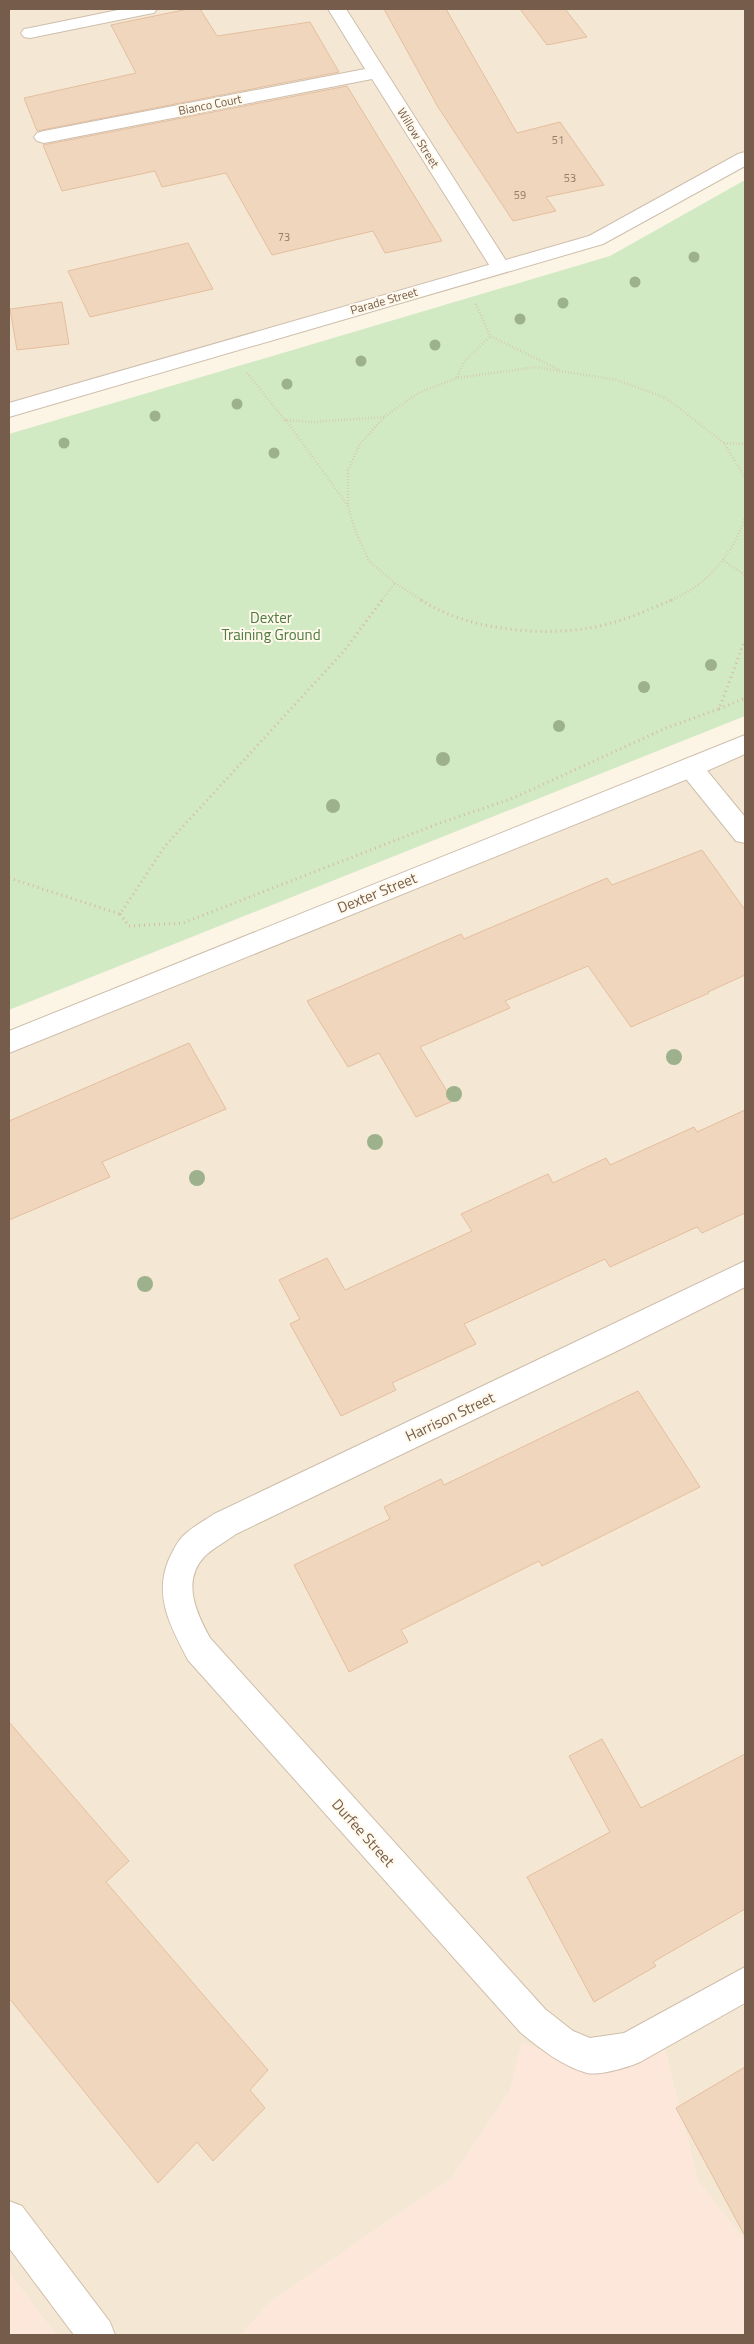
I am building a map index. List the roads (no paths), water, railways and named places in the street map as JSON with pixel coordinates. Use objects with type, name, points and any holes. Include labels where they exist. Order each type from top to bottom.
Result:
[{"type":"street","points":[[30,33],[148,9]]},
{"type":"street","name":"Willow Street","points":[[337,9],[500,267]]},
{"type":"street","name":"Bianco Court","points":[[44,137],[377,72]]},
{"type":"street","name":"Parade Street","points":[[9,410],[596,240],[745,158]]},
{"type":"street","name":"Dexter Street","points":[[9,1042],[691,768],[745,744]]},
{"type":"street","points":[[691,768],[745,834]]},
{"type":"street","name":"Harrison Street","points":[[175,1582],[189,1551],[225,1524],[611,1340],[745,1273]]},
{"type":"street","name":"Durfee Street","points":[[175,1582],[180,1614],[199,1648],[533,2021],[561,2043],[588,2056],[628,2050],[745,1984]]},
{"type":"street","points":[[9,2219],[98,2335]]},
{"type":"park label","name":"Dexter Training Ground","points":[[271,626]]}]
